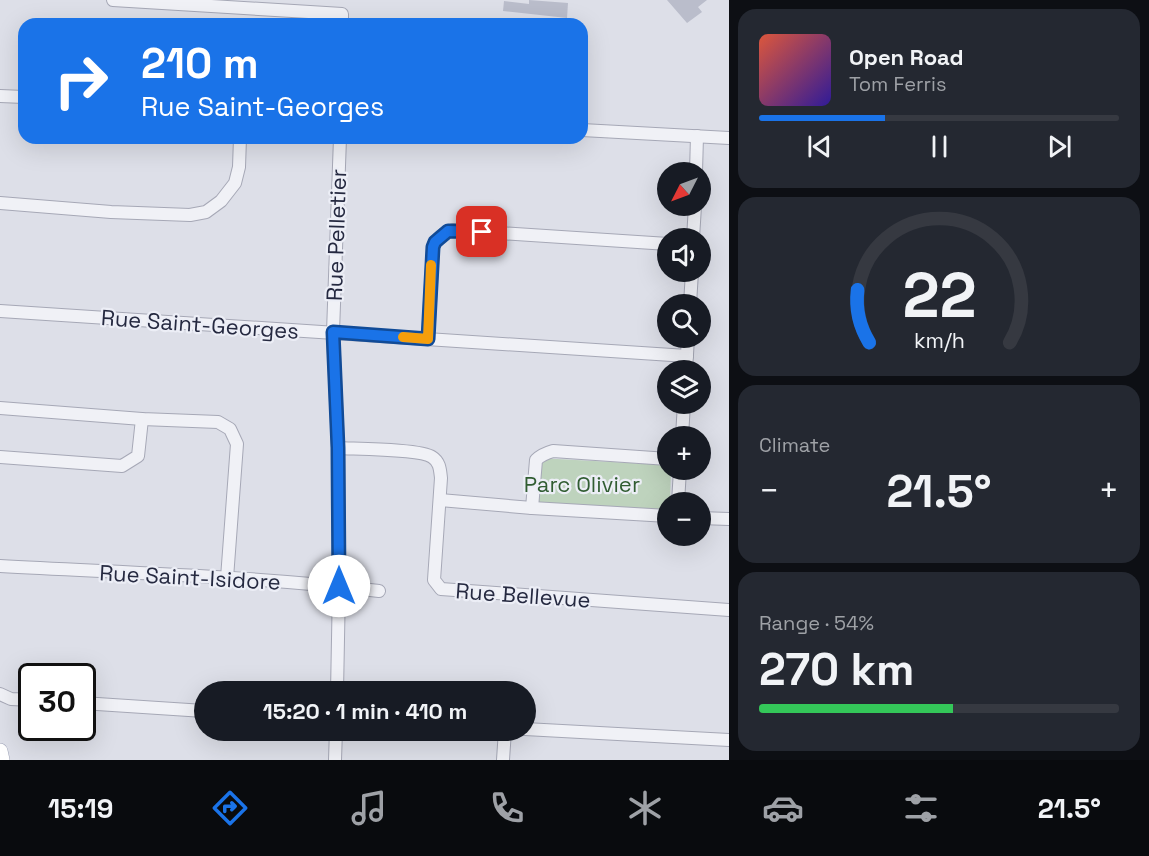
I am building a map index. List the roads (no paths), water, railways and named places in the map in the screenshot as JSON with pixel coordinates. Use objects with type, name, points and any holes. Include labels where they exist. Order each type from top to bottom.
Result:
[{"type":"main road","points":[[0,751],[2,760]]},
{"type":"street","points":[[115,0],[342,14],[342,18]]},
{"type":"street","points":[[0,96],[18,97]]},
{"type":"street","points":[[588,130],[729,138]]},
{"type":"street","points":[[696,162],[697,136]]},
{"type":"street","points":[[0,203],[111,212],[190,215],[206,212],[221,201],[235,183],[239,167],[240,144]]},
{"type":"street","name":"Rue Pelletier","points":[[337,681],[338,448],[333,332],[340,144]]},
{"type":"street","points":[[428,339],[433,247],[435,242],[448,231],[657,242]]},
{"type":"street","name":"Rue Saint-Georges","points":[[0,311],[687,356]]},
{"type":"street","points":[[687,348],[687,360]]},
{"type":"street","points":[[0,408],[142,419],[218,422],[230,429],[237,444],[227,578]]},
{"type":"street","points":[[0,457],[122,466],[138,456],[142,419]]},
{"type":"street","name":"Rue Bellevue","points":[[338,448],[416,452],[432,457],[438,462],[440,500],[434,580],[441,589],[729,610]]},
{"type":"street","points":[[532,508],[536,460],[547,452],[657,458]]},
{"type":"street","points":[[440,500],[657,515]]},
{"type":"street","points":[[711,518],[729,519]]},
{"type":"street","name":"Rue Saint-Isidore","points":[[0,566],[227,578],[379,591]]},
{"type":"street","points":[[96,704],[194,710]]},
{"type":"street","points":[[536,730],[729,740]]},
{"type":"street","points":[[335,760],[336,741]]},
{"type":"street","points":[[503,760],[504,741]]},
{"type":"park label","name":"Parc Olivier","points":[[582,484]]}]
